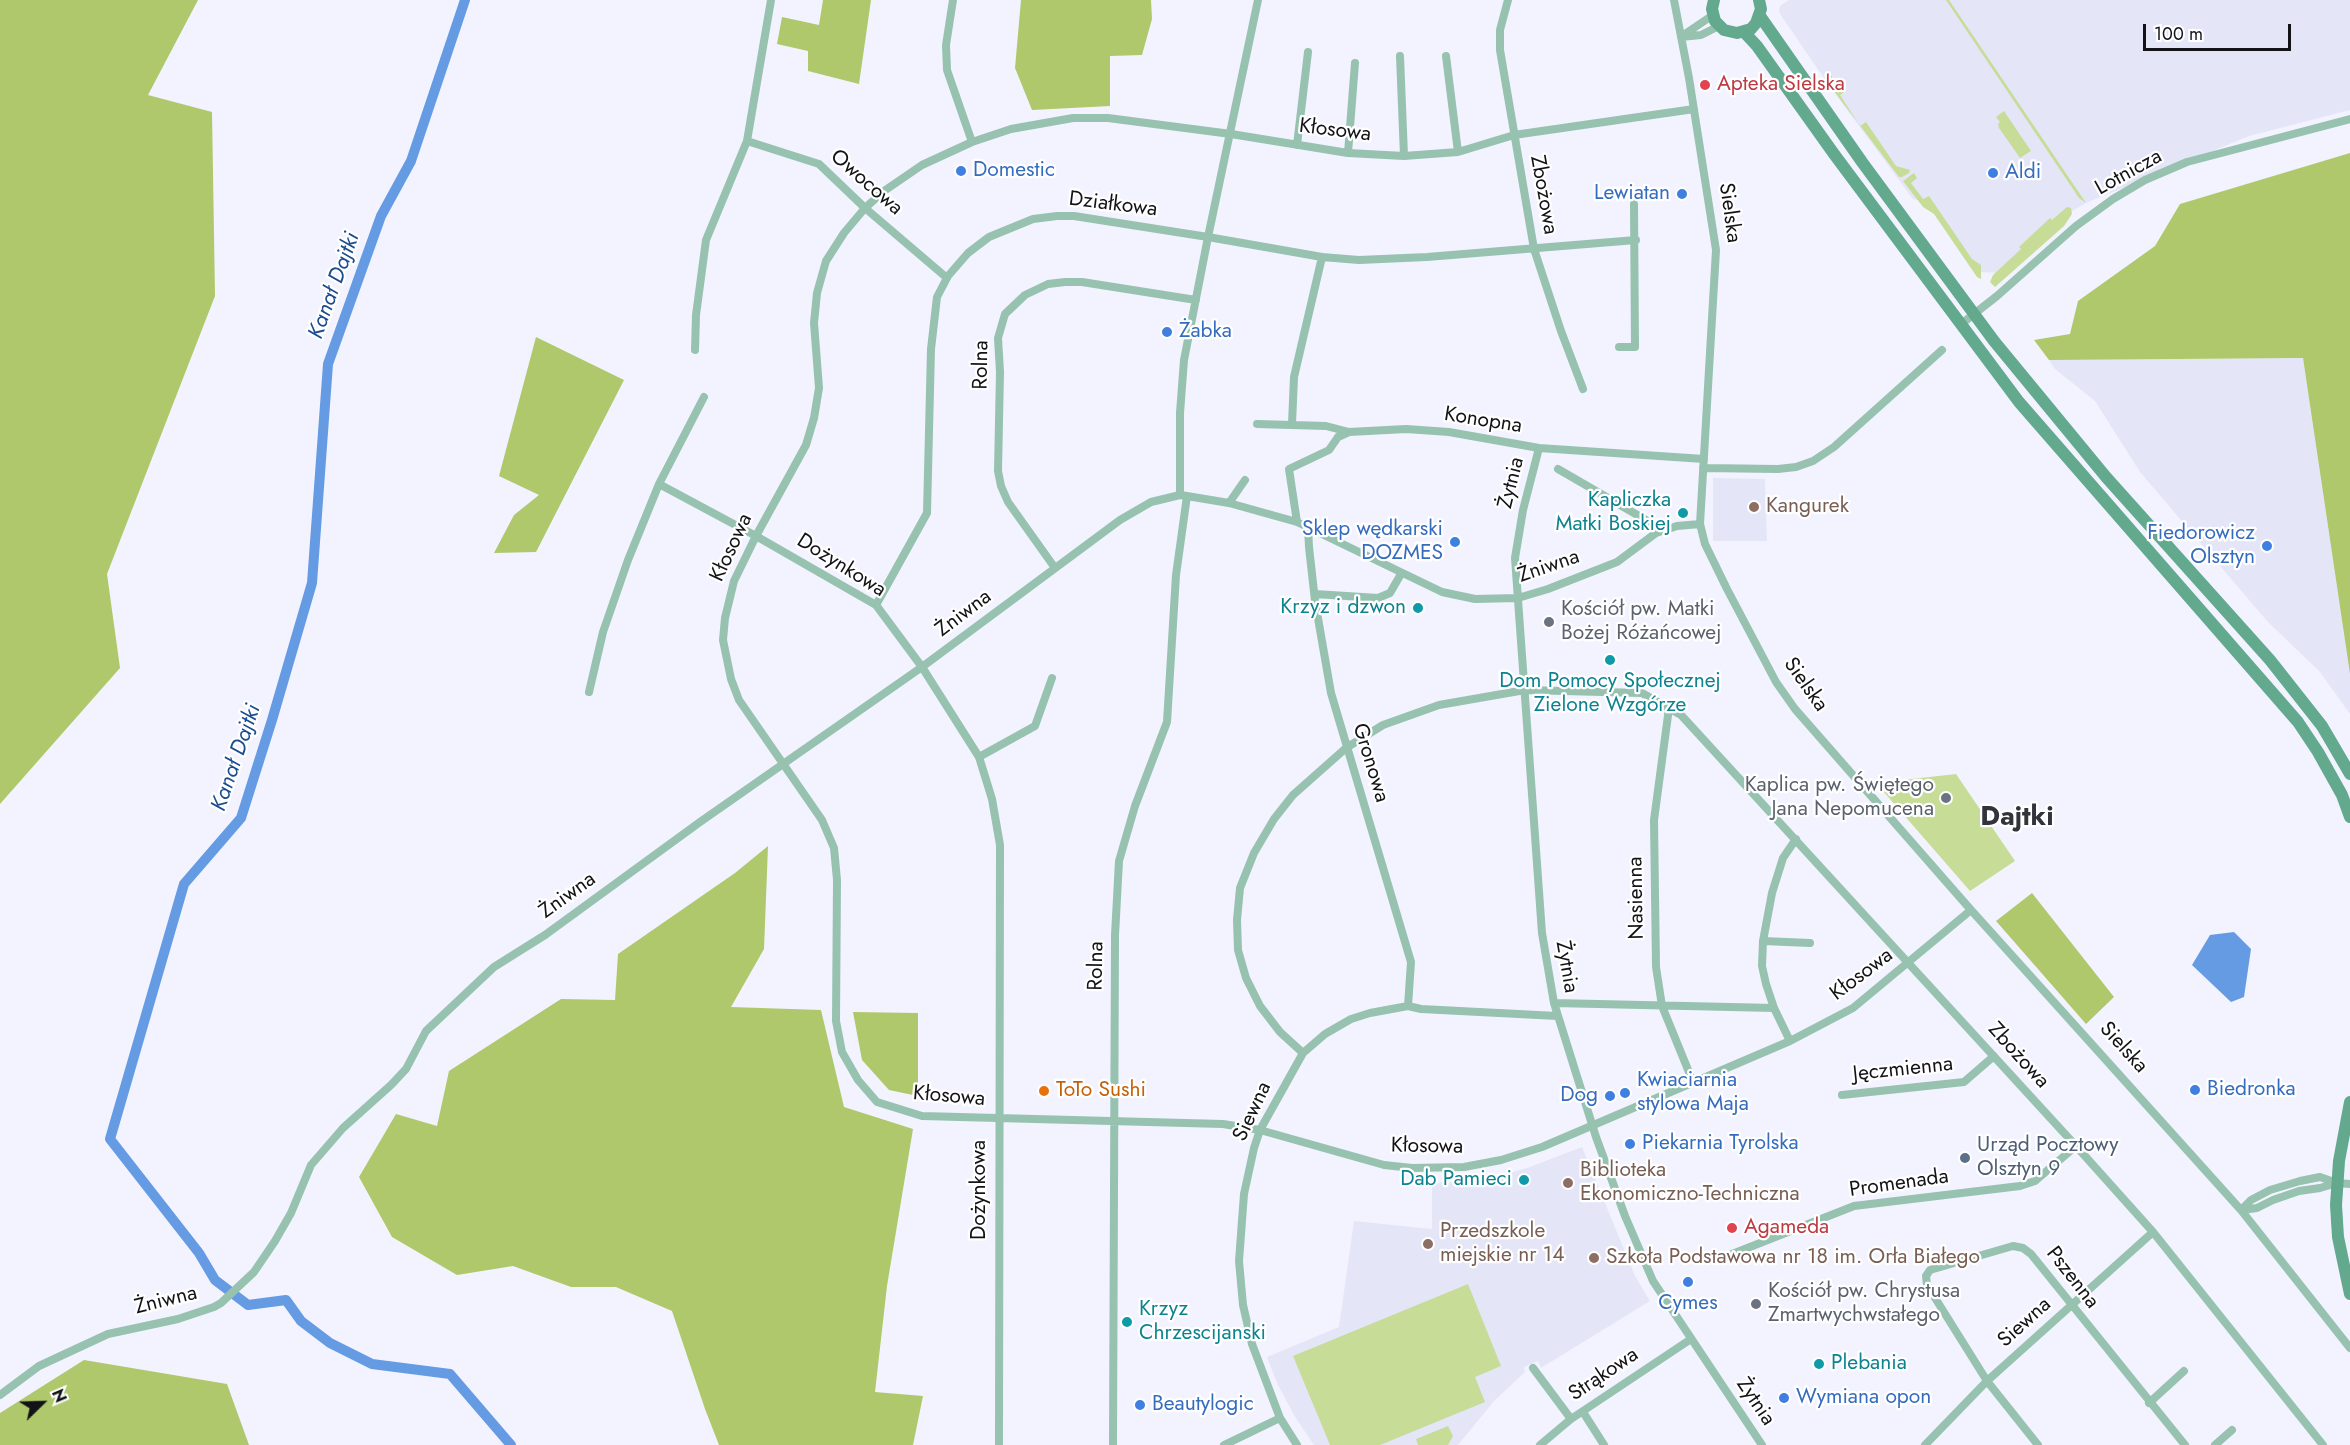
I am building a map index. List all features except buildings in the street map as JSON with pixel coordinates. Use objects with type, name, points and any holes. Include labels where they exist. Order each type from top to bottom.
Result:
[{"type":"main road","points":[[1714,0],[1716,21],[1730,33],[1751,29],[1760,16]]},
{"type":"main road","points":[[1759,0],[1760,16],[1791,64],[1975,315],[2106,477],[2284,677],[2322,726],[2350,774]]},
{"type":"main road","points":[[1744,32],[1757,46],[1882,220],[2019,402],[2298,722],[2333,778],[2350,817]]},
{"type":"main road","points":[[2350,1102],[2338,1237],[2350,1294]]},
{"type":"street","points":[[695,350],[696,315],[706,240],[747,141],[771,0]]},
{"type":"street","points":[[953,0],[945,55],[946,70],[972,142]]},
{"type":"street","name":"Rolna","points":[[1113,1445],[1115,935],[1119,861],[1135,806],[1167,722],[1183,496],[1180,413],[1184,360],[1258,0]]},
{"type":"street","name":"Zbożowa","points":[[1508,0],[1500,30],[1500,50],[1534,249],[1583,389]]},
{"type":"street","name":"Sielska","points":[[1674,0],[1716,250],[1700,524],[1705,544],[1727,589],[1771,672],[1789,700],[1971,910],[2241,1210],[2350,1348]]},
{"type":"street","points":[[1681,37],[1716,21]]},
{"type":"street","points":[[1298,145],[1308,52]]},
{"type":"street","points":[[1400,56],[1404,156]]},
{"type":"street","points":[[1446,56],[1458,152]]},
{"type":"street","points":[[1348,153],[1355,63]]},
{"type":"street","name":"Kłosowa","points":[[1694,109],[1514,135],[1458,152],[1404,156],[1348,153],[1231,134],[1108,118],[1073,118],[1011,129],[972,142],[922,165],[884,191],[865,208],[844,233],[826,261],[817,293],[814,323],[819,388],[814,418],[806,445],[734,581],[725,618],[723,640],[731,680],[739,700],[822,820],[834,848],[837,880],[836,1021],[842,1052],[849,1067],[877,1102],[922,1116],[1223,1124],[1260,1131],[1384,1165],[1432,1169],[1464,1167],[1501,1160],[1542,1147],[1790,1041],[1853,1008],[1971,910]]},
{"type":"street","name":"Lotnicza","points":[[1960,325],[1975,315],[2076,226],[2113,199],[2145,180],[2198,159],[2350,119]]},
{"type":"street","name":"Owocowa","points":[[747,141],[819,164],[865,208],[947,278]]},
{"type":"street","points":[[1619,347],[1635,347],[1634,204]]},
{"type":"street","name":"Działkowa","points":[[876,605],[927,513],[931,350],[937,297],[947,278],[968,253],[989,237],[1033,219],[1074,216],[1322,257],[1359,260],[1416,258],[1636,240]]},
{"type":"street","points":[[1292,424],[1294,377],[1322,257]]},
{"type":"street","name":"Rolna","points":[[1055,568],[1008,502],[998,471],[999,338],[1005,314],[1025,295],[1048,284],[1065,282],[1082,282],[1196,300]]},
{"type":"street","points":[[1704,464],[1778,469],[1796,467],[1813,460],[1834,447],[1942,350]]},
{"type":"street","points":[[589,692],[603,632],[628,560],[659,484],[704,397]]},
{"type":"street","name":"Konopna","points":[[1257,424],[1326,426],[1348,432],[1406,429],[1449,432],[1539,448],[1704,464]]},
{"type":"street","points":[[1297,522],[1289,469],[1329,450],[1338,437],[1348,432]]},
{"type":"street","name":"Żytnia","points":[[1539,448],[1522,510],[1515,558],[1542,933],[1554,1003],[1592,1125],[1625,1216],[1653,1281],[1762,1445]]},
{"type":"street","points":[[1558,469],[1646,520],[1656,533]]},
{"type":"street","points":[[1229,503],[1245,480]]},
{"type":"street","name":"Dożynkowa","points":[[659,484],[756,536],[876,605],[922,668],[979,757],[992,799],[1000,845],[999,1445]]},
{"type":"street","name":"Żniwna","points":[[0,1395],[39,1366],[108,1334],[178,1319],[221,1303],[254,1272],[275,1241],[291,1213],[312,1165],[343,1128],[392,1085],[406,1069],[426,1031],[494,967],[545,935],[783,764],[922,668],[1120,520],[1151,502],[1183,496],[1229,503],[1297,522],[1442,592],[1475,599],[1518,598],[1548,589],[1617,562],[1656,533],[1677,526],[1700,524]]},
{"type":"street","name":"Gronowa","points":[[1308,528],[1315,594],[1331,693],[1408,951],[1411,978],[1408,1006]]},
{"type":"street","points":[[1315,594],[1378,598],[1390,593],[1401,574]]},
{"type":"street","points":[[979,757],[1035,726],[1052,678]]},
{"type":"street","name":"Zbożowa","points":[[1303,1053],[1280,1032],[1260,1006],[1246,978],[1238,950],[1237,920],[1240,888],[1254,853],[1274,819],[1293,795],[1346,748],[1383,725],[1439,705],[1526,690],[1642,693],[1681,715],[2076,1146],[2153,1232],[2323,1445]]},
{"type":"street","name":"Nasienna","points":[[1669,708],[1654,820],[1656,967],[1662,1006],[1693,1082]]},
{"type":"street","points":[[1790,1041],[1774,1008],[1762,966],[1763,940],[1772,893],[1783,858],[1796,838]]},
{"type":"street","points":[[1763,940],[1810,943]]},
{"type":"street","points":[[1554,1003],[1774,1008]]},
{"type":"street","name":"Siewna","points":[[1297,1445],[1280,1418],[1252,1344],[1243,1305],[1239,1261],[1244,1194],[1254,1149],[1260,1131],[1303,1053],[1325,1034],[1350,1019],[1408,1006],[1421,1009],[1557,1016]]},
{"type":"street","name":"Jęczmienna","points":[[1842,1095],[1964,1082],[1994,1056]]},
{"type":"street","name":"Promenada","points":[[1722,1258],[1854,1206],[2020,1186],[2035,1181],[2076,1146]]},
{"type":"street","points":[[2241,1210],[2257,1208],[2299,1191],[2344,1183]]},
{"type":"street","name":"Siewna","points":[[1924,1445],[1987,1381],[2153,1232]]},
{"type":"street","name":"Pszenna","points":[[2038,1445],[1987,1381],[1927,1285],[1926,1276],[1930,1270],[2013,1246],[2023,1248],[2031,1254],[2185,1445]]},
{"type":"street","name":"Strąkowa","points":[[1540,1445],[1571,1419],[1691,1339]]},
{"type":"street","points":[[1533,1368],[1571,1419]]},
{"type":"street","points":[[2149,1403],[2184,1371]]},
{"type":"street","points":[[1583,1412],[1604,1445]]},
{"type":"street","points":[[1224,1445],[1280,1418]]},
{"type":"street","points":[[2215,1445],[2232,1430]]},
{"type":"shaded area","points":[[1789,0],[2350,0],[2350,110],[2249,136],[2086,203],[2060,218],[2000,273],[1980,272],[1933,203],[1913,199],[1828,84],[1780,14],[1781,5]]},
{"type":"shaded area","name":"Fiedorowicz Olsztyn","points":[[2303,358],[2350,674],[2350,714],[2320,672],[2267,621],[2140,472],[2095,401],[2055,369],[2049,360]]},
{"type":"shaded area","points":[[1713,478],[1765,479],[1767,541],[1713,541]]},
{"type":"shaded area","points":[[1582,1147],[1635,1276],[1650,1301],[1541,1368],[1538,1361],[1524,1367],[1525,1372],[1494,1401],[1458,1445],[1314,1445],[1295,1417],[1277,1383],[1267,1357],[1339,1327],[1354,1221],[1432,1229],[1432,1183],[1481,1181],[1527,1168]]},
{"type":"green space","points":[[0,0],[198,0],[148,95],[212,112],[215,296],[107,574],[120,668],[0,804]]},
{"type":"green space","points":[[823,0],[871,0],[859,84],[808,71],[808,51],[777,44],[782,17],[819,25]]},
{"type":"green space","points":[[1021,0],[1151,0],[1152,19],[1142,55],[1110,56],[1110,106],[1032,110],[1015,68]]},
{"type":"green space","points":[[1946,0],[1949,0],[2086,203],[2079,198]]},
{"type":"green space","points":[[1830,74],[1834,80],[1831,82],[1837,91],[1843,87],[1846,91],[1840,95],[1858,123],[1824,78]]},
{"type":"green space","points":[[2004,111],[2031,151],[2020,158],[1999,128],[2000,122],[1996,117]]},
{"type":"green space","points":[[1866,122],[1896,166],[1910,170],[1909,173],[1899,177],[1860,126]]},
{"type":"green space","points":[[2350,153],[2350,674],[2303,358],[2049,360],[2034,340],[2070,334],[2078,301],[2155,246],[2180,204]]},
{"type":"green space","points":[[1914,173],[1917,178],[1911,183],[1923,199],[1929,196],[1972,259],[1981,265],[1981,279],[1977,277],[1934,214],[1923,207],[1903,181]]},
{"type":"green space","points":[[2067,207],[2071,208],[2072,214],[2064,226],[1995,287],[1990,282],[1993,275],[2050,218],[2052,220]]},
{"type":"green space","points":[[536,337],[624,380],[536,552],[494,553],[514,515],[539,495],[499,476]]},
{"type":"green space","points":[[1956,774],[2015,861],[1970,891],[1876,783]]},
{"type":"green space","points":[[768,846],[764,949],[731,1007],[821,1010],[844,1107],[913,1129],[887,1286],[875,1392],[923,1396],[913,1445],[719,1445],[672,1311],[616,1287],[571,1287],[513,1266],[457,1275],[392,1237],[359,1177],[396,1114],[437,1126],[449,1071],[561,999],[615,1000],[618,954],[735,873]]},
{"type":"green space","points":[[2032,893],[2114,997],[2086,1024],[1996,921]]},
{"type":"green space","points":[[853,1012],[918,1013],[918,1096],[889,1090],[862,1060]]},
{"type":"green space","points":[[1468,1284],[1501,1366],[1475,1377],[1485,1402],[1380,1445],[1330,1445],[1293,1356]]},
{"type":"green space","points":[[84,1360],[227,1384],[249,1445],[0,1445],[0,1413]]},
{"type":"green space","points":[[1448,1426],[1453,1436],[1448,1445],[1418,1445],[1416,1439]]},
{"type":"water","points":[[2234,932],[2251,949],[2244,997],[2231,1002],[2192,965],[2210,935]]},
{"type":"waterway","name":"Kanał Dajtki","points":[[465,0],[411,161],[381,216],[328,364],[312,583],[272,720],[241,818],[184,884],[110,1139],[199,1253],[215,1280],[248,1305],[286,1300],[301,1321],[330,1343],[372,1364],[450,1374],[511,1445]]},
{"type":"place","name":"Apteka Sielska","points":[[1705,85]]},
{"type":"place","name":"Domestic","points":[[961,171]]},
{"type":"place","name":"Aldi","points":[[1993,173]]},
{"type":"place","name":"Lewiatan","points":[[1682,194]]},
{"type":"place","name":"Żabka","points":[[1167,332]]},
{"type":"place","name":"Kangurek","points":[[1754,507]]},
{"type":"place","name":"Kapliczka Matki Boskiej","points":[[1683,513]]},
{"type":"place","name":"Sklep wędkarski DOZMES","points":[[1455,542]]},
{"type":"place","name":"Fiedorowicz Olsztyn","points":[[2267,546]]},
{"type":"place","name":"Krzyz i dzwon","points":[[1418,608]]},
{"type":"place","name":"Kościół pw. Matki Bożej Różańcowej","points":[[1549,622]]},
{"type":"place","name":"Dom Pomocy Społecznej Zielone Wzgórze","points":[[1610,660]]},
{"type":"place","name":"Kaplica pw. Świętego Jana Nepomucena","points":[[1946,798]]},
{"type":"place","name":"Biedronka","points":[[2195,1090]]},
{"type":"place","name":"ToTo Sushi","points":[[1044,1091]]},
{"type":"place","name":"Kwiaciarnia stylowa Maja","points":[[1625,1093]]},
{"type":"place","name":"Dog","points":[[1610,1096]]},
{"type":"place","name":"Piekarnia Tyrolska","points":[[1630,1144]]},
{"type":"place","name":"Urząd Pocztowy Olsztyn 9","points":[[1965,1158]]},
{"type":"place","name":"Dab Pamieci","points":[[1524,1180]]},
{"type":"place","name":"Biblioteka Ekonomiczno-Techniczna","points":[[1568,1183]]},
{"type":"place","name":"Agameda","points":[[1732,1228]]},
{"type":"place","name":"Przedszkole miejskie nr 14","points":[[1428,1244]]},
{"type":"place","name":"Szkoła Podstawowa nr 18 im. Orła Białego","points":[[1594,1258]]},
{"type":"place","name":"Cymes","points":[[1688,1282]]},
{"type":"place","name":"Kościół pw. Chrystusa Zmartwychwstałego","points":[[1756,1304]]},
{"type":"place","name":"Krzyz Chrzescijanski","points":[[1127,1322]]},
{"type":"place","name":"Plebania","points":[[1819,1364]]},
{"type":"place","name":"Wymiana opon","points":[[1784,1398]]},
{"type":"place","name":"Beautylogic","points":[[1140,1405]]},
{"type":"district","name":"Dajtki","points":[[2017,818]]}]
